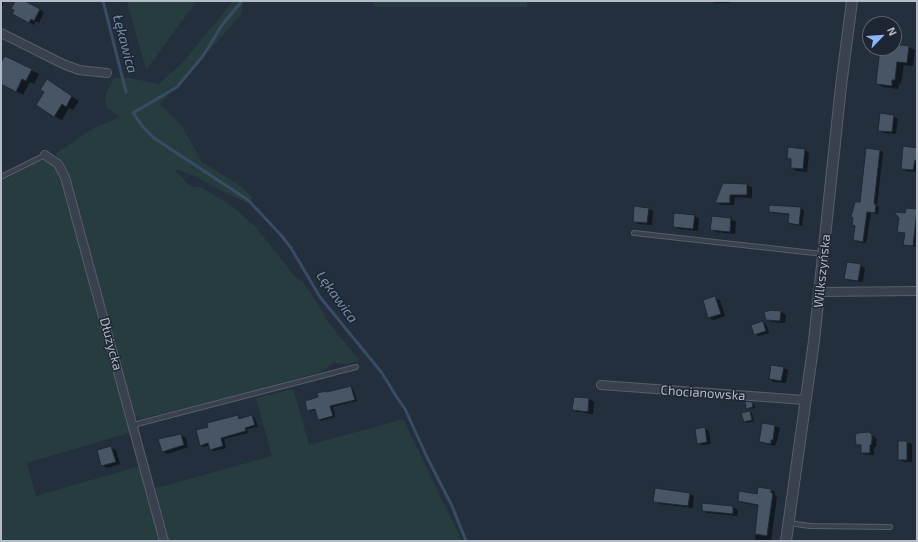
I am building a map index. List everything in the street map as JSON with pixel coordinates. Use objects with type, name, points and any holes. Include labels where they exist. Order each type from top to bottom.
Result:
[{"type":"street","name":"Wilkszyńska","points":[[786,541],[820,292],[842,79],[852,1]]},
{"type":"street","points":[[1,33],[63,64],[79,70],[107,73]]},
{"type":"street","name":"Dłużycka","points":[[45,155],[58,164],[65,177],[164,541]]},
{"type":"street","points":[[820,292],[917,291]]},
{"type":"street","name":"Chocianowska","points":[[601,385],[806,400]]},
{"type":"lane","points":[[1,177],[45,155]]},
{"type":"lane","points":[[634,233],[824,254]]},
{"type":"lane","points":[[133,426],[356,368]]},
{"type":"lane","points":[[788,523],[810,526],[890,527]]},
{"type":"green space","points":[[127,1],[197,1],[146,70]]},
{"type":"green space","points":[[233,1],[243,1],[241,14],[160,104],[182,126],[202,162],[241,186],[252,197],[248,203],[197,177],[174,169],[190,186],[202,188],[231,205],[256,227],[295,277],[303,282],[328,322],[359,360],[347,364],[334,363],[320,372],[230,397],[140,419],[135,416],[132,411],[89,248],[68,176],[63,163],[55,154],[92,129],[119,117],[106,107],[106,93],[114,78],[130,78],[159,84],[183,62]]},
{"type":"green space","points":[[371,1],[527,1],[527,7],[376,7]]},
{"type":"green space","points":[[46,159],[58,167],[132,432],[27,463],[36,496],[140,466],[161,541],[1,541],[1,182],[41,160]]},
{"type":"green space","points":[[293,389],[309,445],[403,419],[462,541],[168,541],[153,489],[272,456],[256,398]]},
{"type":"building","points":[[15,1],[25,1],[40,9],[34,21],[31,19],[29,23],[12,14],[14,10],[11,9]]},
{"type":"building","points":[[902,45],[909,46],[907,63],[897,62],[895,80],[892,80],[892,86],[876,84],[879,56],[902,56]]},
{"type":"building","points":[[5,56],[32,69],[26,81],[22,79],[16,92],[1,84],[1,62]]},
{"type":"building","points":[[47,79],[72,96],[66,107],[62,104],[54,117],[36,105],[44,92],[40,90]]},
{"type":"building","points":[[880,113],[894,115],[892,132],[878,131]]},
{"type":"building","points":[[903,146],[917,148],[917,161],[915,160],[913,170],[901,169]]},
{"type":"building","points":[[788,147],[805,149],[803,169],[791,168],[791,159],[787,158]]},
{"type":"building","points":[[866,148],[880,150],[874,204],[876,204],[875,213],[867,212],[863,242],[853,240],[855,226],[852,225],[853,218],[851,217],[855,202],[860,202]]},
{"type":"building","points":[[723,183],[747,184],[747,195],[730,195],[730,203],[715,203]]},
{"type":"building","points":[[769,205],[801,207],[799,225],[788,223],[789,214],[769,212]]},
{"type":"building","points":[[634,206],[649,208],[647,223],[633,222]]},
{"type":"building","points":[[906,208],[917,209],[913,246],[903,245],[905,233],[897,232],[899,218],[894,212],[905,213]]},
{"type":"building","points":[[674,213],[695,215],[693,229],[673,227]]},
{"type":"building","points":[[712,216],[731,218],[730,232],[710,230]]},
{"type":"building","points":[[847,262],[861,264],[858,281],[844,279]]},
{"type":"building","points":[[715,296],[721,314],[708,318],[703,300]]},
{"type":"building","points":[[771,310],[781,311],[780,321],[766,320],[764,312]]},
{"type":"building","points":[[763,321],[766,331],[754,335],[751,325]]},
{"type":"building","points":[[771,365],[784,367],[781,381],[769,379]]},
{"type":"building","points":[[351,386],[355,400],[330,406],[333,416],[318,420],[315,409],[307,411],[305,401],[318,397],[317,393]]},
{"type":"building","points":[[574,397],[589,398],[588,412],[572,410]]},
{"type":"building","points":[[745,401],[752,402],[753,407],[746,409]]},
{"type":"building","points":[[750,411],[752,420],[744,422],[741,413]]},
{"type":"building","points":[[238,415],[239,419],[252,415],[255,425],[245,428],[246,431],[221,438],[223,446],[210,450],[208,443],[200,446],[196,430],[208,427],[207,423]]},
{"type":"building","points":[[762,423],[775,425],[771,444],[759,442]]},
{"type":"building","points":[[705,427],[707,442],[697,444],[695,429]]},
{"type":"building","points":[[869,432],[872,435],[870,453],[861,453],[861,445],[856,445],[855,435],[858,433]]},
{"type":"building","points":[[181,434],[184,445],[162,452],[158,439]]},
{"type":"building","points":[[898,441],[907,441],[907,460],[898,460]]},
{"type":"building","points":[[111,446],[116,462],[101,466],[97,450]]},
{"type":"building","points":[[758,487],[771,489],[771,493],[773,493],[767,536],[755,534],[758,505],[738,501],[739,491],[757,494]]},
{"type":"building","points":[[655,488],[690,493],[688,506],[653,502]]},
{"type":"building","points":[[702,503],[733,506],[733,514],[702,511]]},
{"type":"waterway","name":"Łękawica","points":[[103,1],[126,92]]},
{"type":"waterway","name":"Łękawica","points":[[242,1],[222,25],[203,56],[177,87],[133,113],[143,127],[154,138],[248,200],[281,235],[291,248],[320,297],[382,373],[405,409],[452,506],[466,541]]}]
